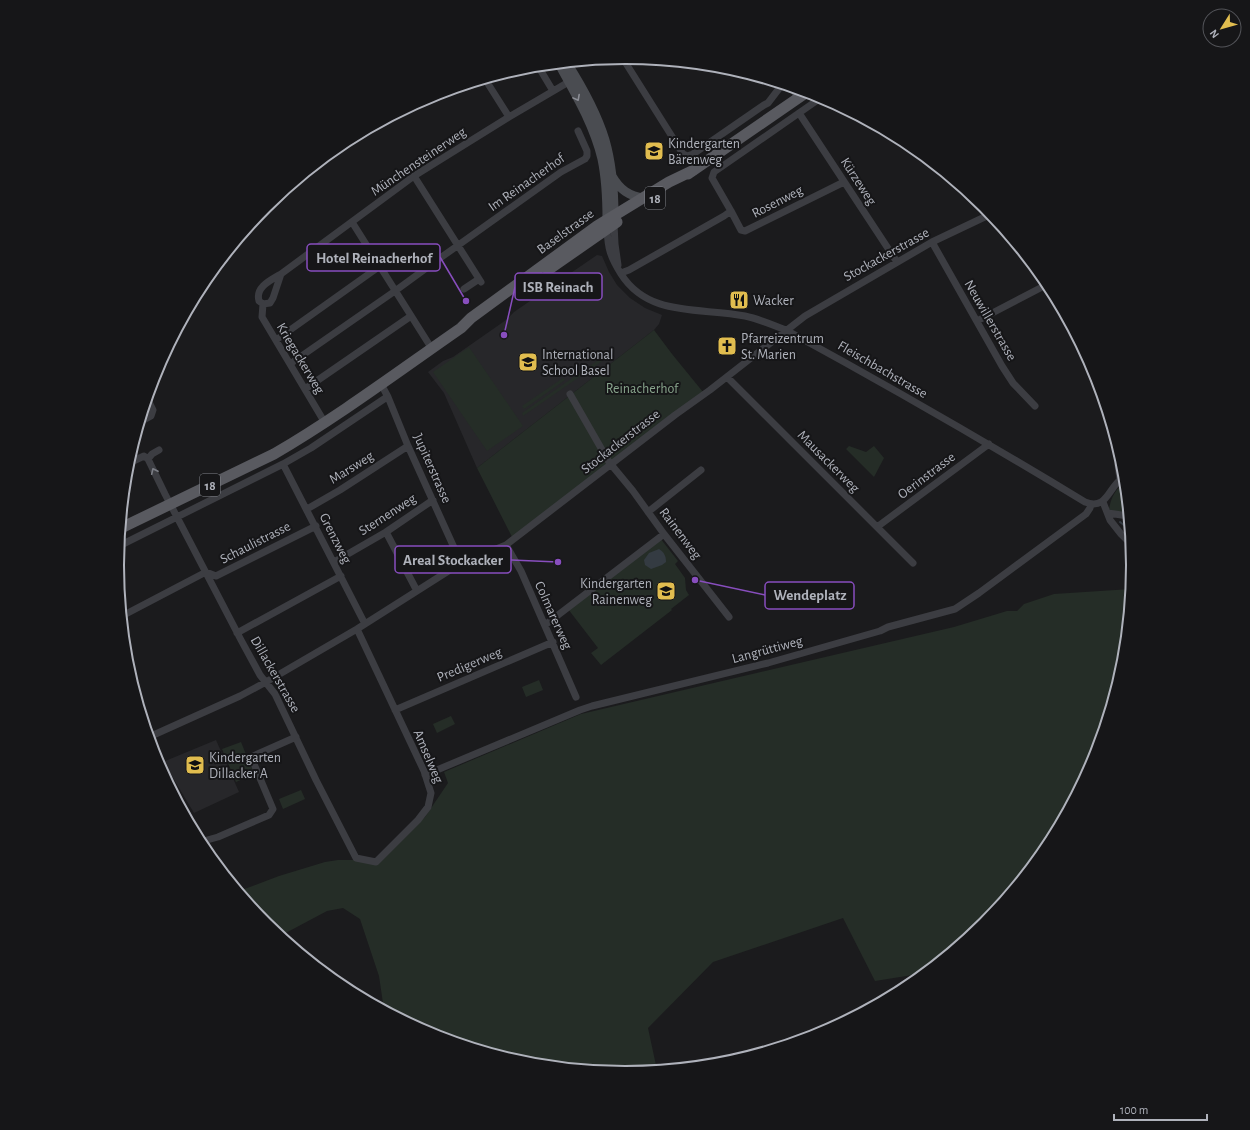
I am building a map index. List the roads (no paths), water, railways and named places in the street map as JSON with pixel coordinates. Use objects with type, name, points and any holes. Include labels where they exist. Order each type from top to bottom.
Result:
[{"type":"main road","points":[[568,67],[602,158],[610,222]]},
{"type":"main road","points":[[561,68],[572,80],[602,130],[612,176],[610,222]]},
{"type":"main road","name":"Baselstrasse","points":[[170,504],[274,454],[299,440],[432,349],[558,253],[673,186],[800,96]]},
{"type":"main road","name":"Baselstrasse","points":[[461,328],[474,323],[592,239],[610,222],[644,198],[669,182],[694,170]]},
{"type":"main road","points":[[612,176],[622,190],[633,196],[644,198]]},
{"type":"main road","name":"18","points":[[126,526],[170,504]]},
{"type":"street","points":[[626,64],[682,154],[687,156],[693,154],[764,106],[779,89]]},
{"type":"street","points":[[541,71],[553,91]]},
{"type":"street","name":"Münchensteinerweg","points":[[263,304],[259,301],[258,296],[260,289],[414,176],[572,80]]},
{"type":"street","points":[[488,83],[509,117]]},
{"type":"street","name":"Rosenweg","points":[[816,102],[714,172],[712,178],[741,230],[745,231],[844,182]]},
{"type":"street","name":"Kürzeweg","points":[[800,113],[897,262]]},
{"type":"street","name":"Im Reinacherhof","points":[[290,364],[396,291],[561,172],[585,158],[587,156],[587,151],[578,131]]},
{"type":"street","points":[[414,176],[480,281],[464,289]]},
{"type":"street","name":"Rosenweg","points":[[620,273],[629,270],[731,211]]},
{"type":"street","name":"Stockackerstrasse","points":[[154,735],[240,696],[266,682],[357,629],[462,563],[506,545],[806,316],[932,242],[985,217]]},
{"type":"street","points":[[352,222],[432,349]]},
{"type":"street","name":"Fleischbachstrasse","points":[[610,222],[608,245],[613,261],[627,284],[640,294],[660,305],[677,309],[745,316],[786,330],[901,393],[1091,504]]},
{"type":"street","name":"Fleischbachstrasse","points":[[610,222],[620,273]]},
{"type":"street","name":"Baselstrasse","points":[[592,239],[601,240],[608,245]]},
{"type":"street","name":"Neuwillerstrasse","points":[[932,242],[1013,383],[1034,406]]},
{"type":"street","points":[[276,340],[380,266]]},
{"type":"street","points":[[263,304],[270,303],[281,274]]},
{"type":"street","points":[[977,320],[1042,287]]},
{"type":"street","name":"Kriegackerweg","points":[[263,304],[262,317],[325,423]]},
{"type":"street","points":[[305,389],[411,316]]},
{"type":"street","name":"Mausackerweg","points":[[727,377],[913,563]]},
{"type":"street","name":"Jupiterstrasse","points":[[381,384],[432,500],[462,563]]},
{"type":"street","name":"Rainenweg","points":[[570,394],[585,422],[612,465],[729,617]]},
{"type":"street","points":[[125,543],[283,464],[311,448],[384,399],[388,398]]},
{"type":"street","points":[[146,419],[151,416],[153,410],[151,405]]},
{"type":"street","name":"Oerinstrasse","points":[[877,527],[989,444]]},
{"type":"street","name":"Marsweg","points":[[307,509],[340,490],[408,446]]},
{"type":"street","points":[[136,460],[144,456],[148,459],[152,454],[159,450]]},
{"type":"street","name":"Dillackerstrasse","points":[[148,459],[237,633],[260,675],[275,694],[318,785],[356,858]]},
{"type":"street","name":"Grenzweg","points":[[283,464],[365,624]]},
{"type":"street","points":[[648,512],[702,470]]},
{"type":"street","points":[[1091,504],[1103,502],[1112,487],[1119,481]]},
{"type":"street","name":"Sternenweg","points":[[334,562],[386,532],[432,500]]},
{"type":"street","points":[[1103,502],[1110,520],[1125,538]]},
{"type":"street","name":"Langrüttiweg","points":[[425,775],[592,706],[768,663],[880,631],[888,627],[956,609],[1086,514],[1091,504]]},
{"type":"street","points":[[1108,513],[1123,515]]},
{"type":"street","name":"Schaulistrasse","points":[[206,572],[216,576],[316,526]]},
{"type":"street","points":[[386,532],[417,591]]},
{"type":"street","points":[[545,625],[664,534]]},
{"type":"street","name":"Colmarerweg","points":[[506,545],[521,571],[576,697]]},
{"type":"street","points":[[126,614],[206,572]]},
{"type":"street","points":[[237,633],[340,576]]},
{"type":"street","name":"Amselweg","points":[[356,858],[376,862],[418,820],[428,807],[431,793],[425,775],[357,629]]},
{"type":"street","name":"Predigerweg","points":[[395,710],[552,642]]},
{"type":"street","points":[[206,840],[218,837],[269,815],[273,809],[251,757],[296,737]]},
{"type":"waterway","points":[[1120,522],[1124,525]]},
{"type":"place","name":"Kindergarten Bärenweg","points":[[654,151]]},
{"type":"place","name":"Wacker","points":[[739,300]]},
{"type":"place","name":"Hotel Reinacherhof","points":[[466,301]]},
{"type":"place","name":"ISB Reinach","points":[[504,335]]},
{"type":"place","name":"Pfarreizentrum St. Marien","points":[[727,346]]},
{"type":"place","name":"International School Basel","points":[[528,362]]},
{"type":"place","name":"Areal Stockacker","points":[[558,562]]},
{"type":"place","name":"Wendeplatz","points":[[695,580]]},
{"type":"place","name":"Kindergarten Rainenweg","points":[[666,591]]},
{"type":"place","name":"Kindergarten Dillacker A","points":[[195,765]]},
{"type":"park label","name":"Reinacherhof","points":[[642,388]]}]
